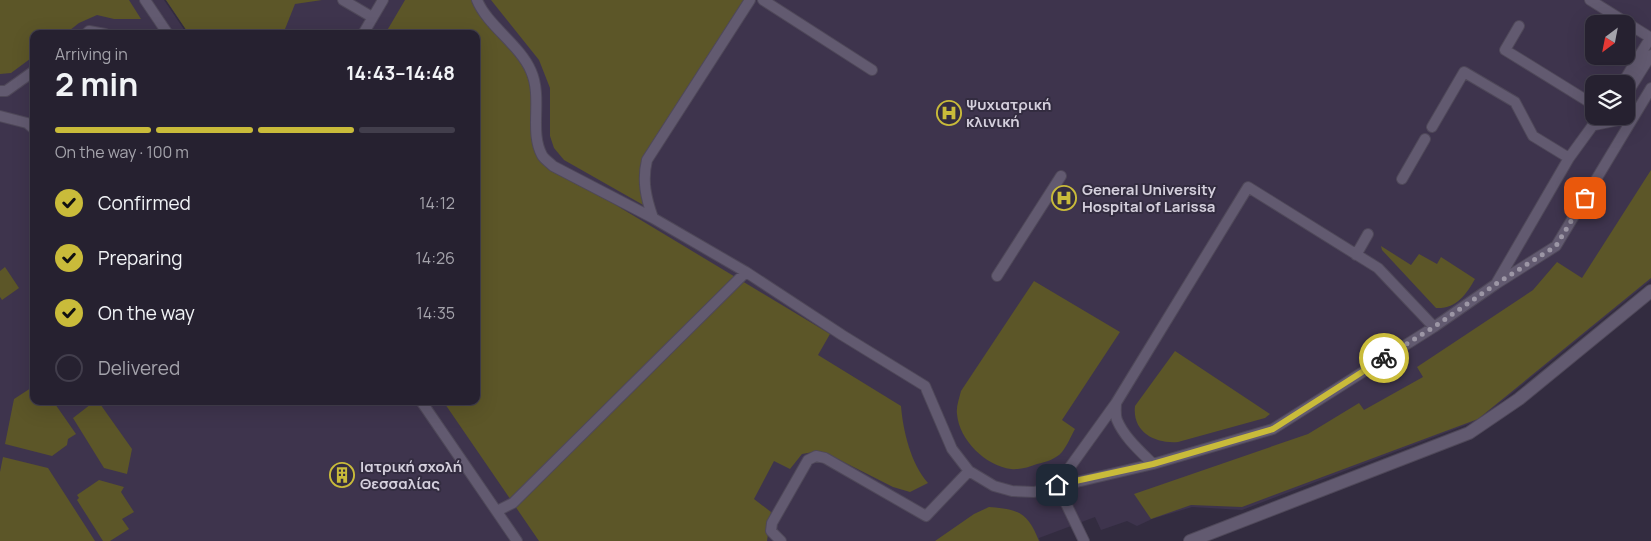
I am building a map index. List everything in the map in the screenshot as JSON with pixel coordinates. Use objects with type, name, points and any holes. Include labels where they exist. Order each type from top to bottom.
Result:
[{"type":"street","points":[[1190,541],[1469,433],[1519,399],[1651,291]]},
{"type":"lane","points":[[145,0],[165,30]]},
{"type":"lane","points":[[343,0],[372,17]]},
{"type":"lane","points":[[365,30],[383,0]]},
{"type":"lane","points":[[477,0],[485,13],[520,54],[530,70],[537,95],[537,141],[542,156],[553,166],[653,218],[746,272],[842,335],[925,386],[952,449],[969,471],[994,486],[1012,492],[1034,492],[1057,485],[1153,464],[1273,429],[1434,327],[1496,284],[1556,246],[1628,125]]},
{"type":"lane","points":[[653,218],[646,198],[644,184],[647,160],[750,0]]},
{"type":"lane","points":[[764,0],[872,70]]},
{"type":"lane","points":[[1590,0],[1651,37],[1628,75]]},
{"type":"lane","points":[[1519,26],[1505,50],[1585,99]]},
{"type":"lane","points":[[1635,81],[1651,55]]},
{"type":"lane","points":[[1432,127],[1464,72],[1515,102],[1533,136],[1569,158]]},
{"type":"lane","points":[[0,91],[6,91],[30,74]]},
{"type":"lane","points":[[1635,114],[1651,88]]},
{"type":"lane","points":[[0,116],[30,126]]},
{"type":"lane","points":[[1496,284],[1569,158],[1593,125]]},
{"type":"lane","points":[[1402,179],[1425,139]]},
{"type":"lane","points":[[997,276],[1061,176]]},
{"type":"lane","points":[[1057,485],[1116,403],[1248,187],[1378,268],[1434,327]]},
{"type":"lane","points":[[1356,255],[1368,234]]},
{"type":"lane","points":[[497,511],[513,503],[746,272]]},
{"type":"lane","points":[[1116,403],[1116,418],[1120,425],[1137,448],[1153,464]]},
{"type":"lane","points":[[424,405],[517,541]]},
{"type":"lane","points":[[781,541],[770,531],[772,523],[808,460],[816,456],[825,458],[926,516],[969,471]]},
{"type":"lane","points":[[1057,485],[1084,541]]},
{"type":"shaded area","name":"General University Hospital of Larissa","points":[[0,0],[164,0],[184,30],[30,30],[30,405],[480,405],[480,30],[186,30],[166,0],[1651,0],[1651,280],[1479,420],[1242,510],[1192,507],[1152,519],[1137,526],[1127,521],[1101,530],[1095,517],[1039,538],[1040,541],[0,541]]},
{"type":"shaded area","points":[[0,0],[129,0],[141,19],[114,19],[97,15],[79,23],[70,30],[30,30],[30,59],[11,73],[0,74]]},
{"type":"shaded area","points":[[166,0],[322,0],[295,4],[285,30],[186,30]]},
{"type":"shaded area","points":[[405,0],[479,0],[531,72],[539,142],[551,166],[830,334],[818,355],[901,406],[909,447],[917,466],[928,483],[910,492],[893,487],[826,453],[813,452],[802,454],[790,469],[774,461],[754,499],[771,512],[767,541],[539,541],[446,405],[480,405],[480,30],[387,30]]},
{"type":"shaded area","points":[[491,0],[753,0],[644,156],[645,206],[564,160],[554,148],[550,136],[550,88],[539,60]]},
{"type":"shaded area","points":[[1651,170],[1651,278],[1478,419],[1242,507],[1191,505],[1151,519],[1134,494],[1308,434],[1359,403],[1364,410],[1423,377],[1417,367],[1533,290],[1557,262],[1582,278]]},
{"type":"shaded area","points":[[1381,246],[1411,265],[1419,254],[1437,264],[1441,257],[1475,279],[1460,300],[1443,308],[1436,308],[1382,250]]},
{"type":"shaded area","points":[[5,267],[19,288],[2,300],[0,297],[0,271]]},
{"type":"shaded area","points":[[1034,281],[1120,332],[1062,420],[1075,429],[1062,452],[1057,457],[1047,461],[1024,468],[1011,469],[992,463],[975,450],[968,442],[959,424],[957,409],[961,391]]},
{"type":"shaded area","points":[[1175,351],[1270,414],[1265,418],[1178,442],[1161,441],[1153,438],[1141,429],[1137,423],[1135,406]]},
{"type":"shaded area","points":[[30,389],[30,405],[56,405],[76,434],[68,439],[67,445],[52,456],[5,444],[14,399]]},
{"type":"shaded area","points":[[90,405],[101,405],[132,449],[127,474],[104,468],[73,418]]},
{"type":"shaded area","points":[[3,457],[48,468],[95,541],[0,541],[0,472]]},
{"type":"shaded area","points":[[99,480],[124,487],[121,492],[134,512],[122,519],[129,529],[110,541],[103,541],[77,500],[79,498],[77,495]]},
{"type":"shaded area","points":[[989,507],[1008,509],[1021,514],[1031,524],[1039,541],[935,541],[974,514]]},
{"type":"way so far","points":[[1384,358],[1556,246],[1585,198]]},
{"type":"place","name":"Ψυχιατρική κλινική","points":[[949,113]]},
{"type":"place","name":"General University Hospital of Larissa","points":[[1064,198]]},
{"type":"place","name":"Ιατρική σχολή Θεσσαλίας","points":[[342,475]]},
{"type":"route","points":[[1057,485],[1153,464],[1273,429],[1384,358]]}]
